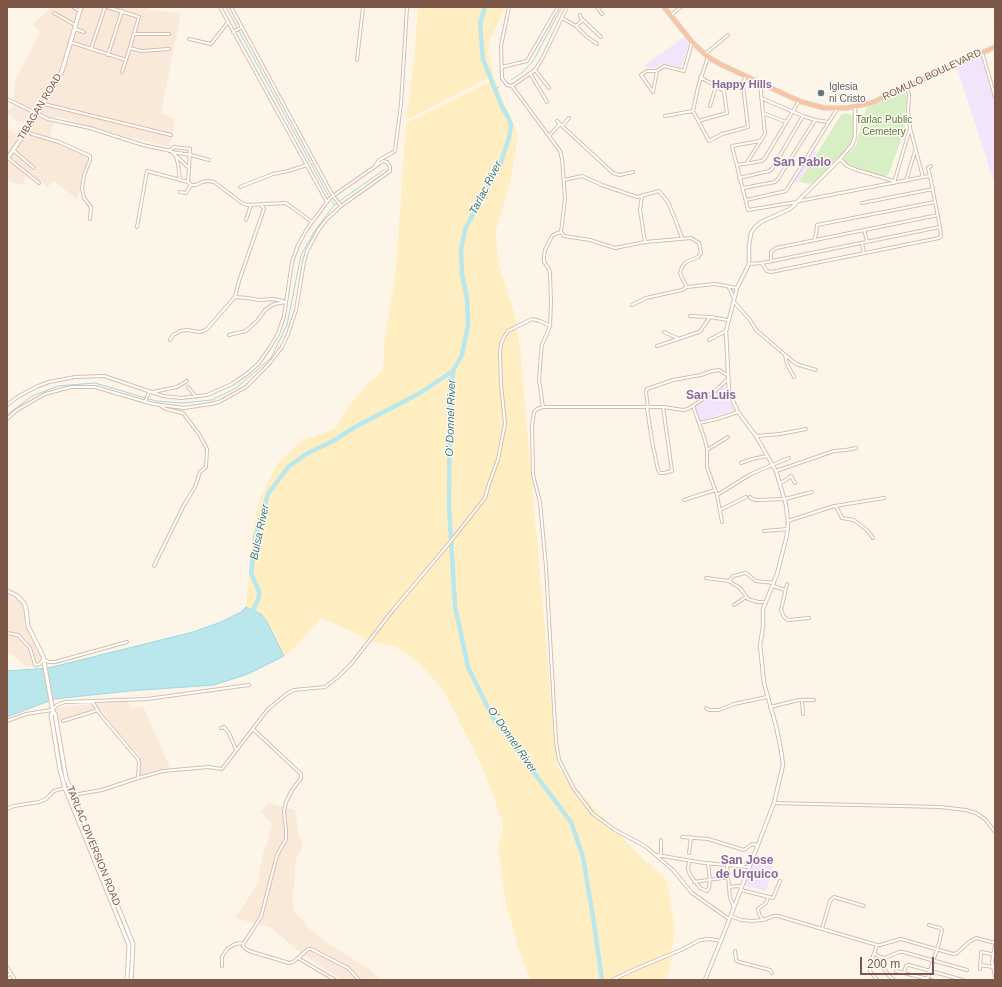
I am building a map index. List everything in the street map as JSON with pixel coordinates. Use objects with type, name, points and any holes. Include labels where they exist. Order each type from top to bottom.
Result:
[{"type":"highway","name":"ROMULO BOULEVARD","points":[[664,7],[692,42],[707,56],[720,64],[799,101],[824,108],[855,107],[871,103],[995,47]]},
{"type":"main road","name":"TIBAGAN ROAD","points":[[8,157],[38,114],[62,71],[81,7]]},
{"type":"main road","name":"TARLAC DIVERSION ROAD","points":[[7,591],[16,595],[24,603],[28,624],[44,660],[52,710],[55,714],[67,788],[129,945],[127,980]]},
{"type":"main road","name":"TARLAC DIVERSION ROAD","points":[[70,796],[133,944],[130,980]]},
{"type":"street","points":[[73,7],[80,11]]},
{"type":"street","points":[[91,49],[106,7],[139,16],[122,72]]},
{"type":"street","points":[[220,7],[327,202]]},
{"type":"street","points":[[231,7],[241,28],[334,197],[340,205]]},
{"type":"street","points":[[357,60],[363,7]]},
{"type":"street","points":[[374,167],[379,160],[395,151],[401,104],[407,7]]},
{"type":"street","points":[[509,7],[501,46],[502,78],[507,85],[512,86],[560,151],[565,198],[561,232],[567,238],[583,238],[615,248],[645,242],[691,238],[695,239],[699,243],[701,253],[698,257],[686,262],[680,273],[682,280],[687,287]]},
{"type":"street","points":[[502,67],[527,61],[558,7]]},
{"type":"street","points":[[512,86],[535,70],[568,7]]},
{"type":"street","points":[[597,7],[602,14]]},
{"type":"street","points":[[671,15],[677,8],[681,7]]},
{"type":"street","points":[[108,55],[122,11]]},
{"type":"street","points":[[54,13],[75,25]]},
{"type":"street","points":[[580,15],[582,20],[601,37]]},
{"type":"street","points":[[562,18],[576,26],[597,44]]},
{"type":"street","points":[[576,26],[582,20]]},
{"type":"street","points":[[189,39],[211,44],[228,22]]},
{"type":"street","points":[[234,31],[241,28]]},
{"type":"street","points":[[74,29],[84,32]]},
{"type":"street","points":[[134,34],[169,34]]},
{"type":"street","points":[[728,36],[707,56],[700,77],[693,111],[709,141],[722,134],[748,127],[743,86],[745,76]]},
{"type":"street","points":[[70,42],[126,60]]},
{"type":"street","points":[[657,70],[654,92],[652,92],[641,76],[647,71],[657,70],[664,66],[682,71],[684,70],[692,42]]},
{"type":"street","points":[[130,48],[141,50],[169,49]]},
{"type":"street","points":[[982,52],[995,97]]},
{"type":"street","points":[[535,70],[549,88]]},
{"type":"street","points":[[530,73],[547,102]]},
{"type":"street","points":[[698,122],[726,113],[724,91],[700,77]]},
{"type":"street","points":[[746,164],[764,137],[765,131],[760,83]]},
{"type":"street","points":[[710,106],[716,85]]},
{"type":"street","points":[[907,87],[909,95],[908,112],[910,128],[923,177]]},
{"type":"street","points":[[761,98],[803,116],[829,122]]},
{"type":"street","points":[[7,99],[52,120],[90,128],[144,145],[209,160]]},
{"type":"street","points":[[737,165],[762,160],[765,158],[799,101]]},
{"type":"street","points":[[44,104],[170,135]]},
{"type":"street","points":[[704,980],[721,941],[774,803],[783,765],[781,750],[767,697],[761,663],[760,646],[763,627],[763,609],[773,585],[782,554],[788,529],[788,521],[784,499],[776,471],[756,436],[738,412],[728,392],[726,331],[737,288],[749,264],[751,233],[761,222],[787,211],[840,159],[854,140],[855,107]]},
{"type":"street","points":[[746,200],[786,191],[837,108]]},
{"type":"street","points":[[665,116],[693,111]]},
{"type":"street","points":[[763,113],[786,122]]},
{"type":"street","points":[[740,178],[769,172],[772,170],[803,116]]},
{"type":"street","points":[[549,136],[569,118]]},
{"type":"street","points":[[743,188],[775,182],[815,120]]},
{"type":"street","points":[[557,121],[613,173],[620,175],[633,172]]},
{"type":"street","points":[[894,182],[910,128]]},
{"type":"street","points":[[27,131],[32,134],[59,142],[90,156],[90,160],[84,175],[82,188],[84,198],[92,208],[90,219]]},
{"type":"street","points":[[760,141],[732,146],[748,210],[930,176]]},
{"type":"street","points":[[170,151],[174,147],[191,150],[188,182]]},
{"type":"street","points":[[13,150],[34,168]]},
{"type":"street","points":[[906,180],[916,150]]},
{"type":"street","points":[[170,151],[189,168]]},
{"type":"street","points":[[175,156],[179,167],[180,180]]},
{"type":"street","points":[[8,157],[39,183]]},
{"type":"street","points":[[840,159],[846,166],[894,182]]},
{"type":"street","points":[[7,405],[19,396],[38,386],[49,382],[75,377],[104,376],[149,393],[181,398],[196,397],[211,393],[227,387],[243,377],[259,363],[278,334],[284,316],[294,257],[301,238],[327,202],[374,167],[386,161],[390,169],[340,205],[323,223],[307,251],[292,325],[282,347],[266,368],[246,387],[219,402],[184,408],[161,406]]},
{"type":"street","points":[[240,187],[273,174],[288,171],[307,164]]},
{"type":"street","points":[[762,263],[766,271],[771,272],[939,238],[941,236],[940,227],[928,168],[931,166]]},
{"type":"street","points":[[137,227],[147,172],[149,171],[188,182],[191,185],[196,186],[202,182],[214,182],[242,203],[251,205],[280,202],[288,203],[312,222]]},
{"type":"street","points":[[564,180],[582,176],[602,185],[637,197],[659,191],[671,209],[682,239]]},
{"type":"street","points":[[180,192],[186,193],[191,185]]},
{"type":"street","points":[[862,203],[933,189]]},
{"type":"street","points":[[642,196],[640,210],[645,242]]},
{"type":"street","points":[[814,240],[817,225],[936,202]]},
{"type":"street","points":[[246,220],[251,205]]},
{"type":"street","points":[[170,340],[180,331],[187,330],[200,332],[206,330],[235,298],[239,281],[264,209],[261,205]]},
{"type":"street","points":[[771,260],[771,252],[774,249],[938,215]]},
{"type":"street","points":[[749,264],[762,263],[940,227]]},
{"type":"street","points":[[864,230],[867,241]]},
{"type":"street","points":[[543,407],[539,380],[540,354],[550,326],[550,274],[549,269],[544,262],[544,257],[545,250],[552,236],[561,232]]},
{"type":"street","points":[[862,243],[864,253]]},
{"type":"street","points":[[632,305],[646,298],[682,290],[687,287],[715,284],[737,288]]},
{"type":"street","points":[[728,286],[735,298]]},
{"type":"street","points":[[235,298],[259,300],[272,299],[286,302]]},
{"type":"street","points":[[229,335],[246,331],[266,310],[274,304],[286,302]]},
{"type":"street","points":[[734,302],[750,320],[756,330],[796,364],[816,370]]},
{"type":"street","points":[[690,316],[728,320]]},
{"type":"street","points":[[657,346],[699,332],[702,330],[710,317]]},
{"type":"street","points":[[70,796],[79,793],[102,790],[138,778],[169,771],[208,767],[222,768],[268,709],[291,691],[324,687],[338,677],[352,663],[393,610],[485,498],[498,459],[504,424],[500,355],[501,344],[504,337],[508,331],[532,319],[550,326]]},
{"type":"street","points":[[709,340],[726,331]]},
{"type":"street","points":[[664,332],[679,339]]},
{"type":"street","points":[[784,354],[787,364],[794,377]]},
{"type":"street","points":[[663,407],[672,471],[660,473],[658,470],[652,441],[646,392],[647,389],[673,380],[701,375],[712,371],[719,370],[727,376]]},
{"type":"street","points":[[727,380],[715,391],[693,406],[683,410],[663,407],[543,407],[535,410],[533,416],[533,473],[540,502],[546,567],[557,754],[563,770],[593,814],[615,830],[640,842],[673,870],[692,893],[730,917],[747,921],[763,920],[774,916],[880,945],[901,939],[953,954],[957,953],[976,938],[995,944],[993,967],[995,976]]},
{"type":"street","points":[[149,393],[177,387],[187,381]]},
{"type":"street","points":[[7,419],[17,410],[45,394],[71,387],[95,387],[183,413],[208,449],[206,467],[200,472],[195,487],[184,505],[154,566]]},
{"type":"street","points":[[188,388],[196,397]]},
{"type":"street","points":[[146,401],[149,393]]},
{"type":"street","points":[[693,406],[703,434],[707,450],[707,467],[717,495],[722,522]]},
{"type":"street","points":[[699,423],[738,412]]},
{"type":"street","points":[[756,436],[780,434],[806,429]]},
{"type":"street","points":[[707,450],[728,437]]},
{"type":"street","points":[[776,471],[836,450],[856,448]]},
{"type":"street","points":[[741,463],[767,456]]},
{"type":"street","points":[[717,495],[751,474],[789,458]]},
{"type":"street","points":[[780,483],[791,476],[794,483]]},
{"type":"street","points":[[684,500],[715,490]]},
{"type":"street","points":[[750,497],[754,500],[784,499],[812,492]]},
{"type":"street","points":[[720,510],[746,497]]},
{"type":"street","points":[[788,521],[834,506],[884,498]]},
{"type":"street","points":[[834,506],[838,509],[842,518],[854,520],[868,531],[873,538]]},
{"type":"street","points":[[764,531],[788,529]]},
{"type":"street","points":[[729,581],[733,576],[744,573],[756,581],[773,585],[785,590]]},
{"type":"street","points":[[706,578],[729,581],[740,588],[746,597],[752,601],[766,602]]},
{"type":"street","points":[[787,584],[781,610],[782,614],[786,619],[809,618]]},
{"type":"street","points":[[734,605],[746,597]]},
{"type":"street","points":[[7,633],[18,635],[30,648],[34,664],[40,664],[44,660],[55,662],[127,642]]},
{"type":"street","points":[[7,721],[26,714],[52,710],[57,705],[62,703],[160,698],[249,685]]},
{"type":"street","points":[[706,708],[710,710],[719,710],[734,704],[767,697]]},
{"type":"street","points":[[770,707],[814,700]]},
{"type":"street","points":[[92,701],[138,759],[140,763],[138,778]]},
{"type":"street","points":[[802,701],[803,714]]},
{"type":"street","points":[[63,721],[98,710]]},
{"type":"street","points":[[221,728],[224,727],[236,750]]},
{"type":"street","points":[[244,943],[261,917],[278,855],[286,839],[284,812],[286,802],[292,790],[301,778],[301,774],[253,729]]},
{"type":"street","points":[[7,809],[14,806],[39,802],[54,791],[67,788]]},
{"type":"street","points":[[774,803],[940,807],[966,810],[976,813],[985,819],[995,832]]},
{"type":"street","points":[[682,837],[708,839],[744,850],[752,844],[757,845]]},
{"type":"street","points":[[689,853],[691,837]]},
{"type":"street","points":[[661,840],[661,856]]},
{"type":"street","points":[[656,855],[708,863],[749,867]]},
{"type":"street","points":[[739,866],[745,864],[752,858]]},
{"type":"street","points":[[689,860],[688,872],[694,882],[700,888],[707,891],[710,880],[708,863]]},
{"type":"street","points":[[727,865],[730,901],[734,907]]},
{"type":"street","points":[[694,882],[728,878]]},
{"type":"street","points":[[729,887],[738,886],[774,898],[780,881]]},
{"type":"street","points":[[763,920],[758,909],[766,903],[768,897]]},
{"type":"street","points":[[822,929],[830,901],[834,897],[864,906]]},
{"type":"street","points":[[927,979],[942,930],[929,925]]},
{"type":"street","points":[[612,980],[681,950],[700,940],[710,939],[721,941]]},
{"type":"street","points":[[244,943],[244,946],[249,951],[289,963],[293,962],[308,949],[311,949],[348,968],[358,980]]},
{"type":"street","points":[[222,966],[222,957],[227,950],[234,944],[244,943]]},
{"type":"street","points":[[877,944],[871,962],[870,971],[877,980]]},
{"type":"street","points":[[735,951],[736,960],[739,962],[770,970],[772,973]]},
{"type":"street","points":[[874,953],[880,957],[886,958],[901,952],[967,970]]},
{"type":"street","points":[[993,967],[980,967],[981,953],[994,955]]},
{"type":"street","points":[[298,958],[335,980]]},
{"type":"street","points":[[871,962],[882,966],[894,980]]},
{"type":"street","points":[[904,972],[906,966],[909,965],[963,980]]},
{"type":"street","points":[[7,967],[16,980]]},
{"type":"street","points":[[896,971],[932,980]]},
{"type":"street","points":[[7,976],[11,973]]},
{"type":"shaded area","points":[[52,7],[149,7],[149,10],[181,13],[161,113],[175,119],[170,147],[56,116],[48,140],[89,155],[77,199],[53,181],[48,187],[28,174],[22,185],[7,181],[7,132],[9,129],[20,136],[29,124],[16,121],[10,115],[7,115],[7,109],[9,110],[14,106],[15,80],[40,32],[33,24]]},
{"type":"shaded area","points":[[684,37],[689,44],[681,68],[666,64],[661,64],[655,68],[644,66]]},
{"type":"shaded area","points":[[982,55],[995,99],[995,185],[957,68]]},
{"type":"shaded area","points":[[812,150],[817,153],[798,183],[793,181]]},
{"type":"shaded area","points":[[724,386],[734,410],[700,421],[694,406]]},
{"type":"shaded area","points":[[7,595],[23,602],[25,616],[24,625],[31,634],[42,658],[31,666],[27,667],[7,651]]},
{"type":"shaded area","points":[[127,700],[131,709],[143,706],[170,767],[140,776],[140,756],[100,709],[58,722],[55,708]]},
{"type":"shaded area","points":[[269,803],[295,810],[299,835],[303,846],[297,856],[295,868],[295,880],[292,896],[294,911],[310,929],[325,941],[373,972],[380,980],[342,980],[301,953],[271,928],[235,918],[257,884],[264,849],[268,842],[272,824],[261,811]]},
{"type":"shaded area","points":[[752,861],[773,867],[766,891],[743,885]]},
{"type":"green space","name":"Tarlac Public Cemetery","points":[[905,91],[907,99],[905,129],[889,173],[884,178],[846,165],[842,161],[856,146],[866,108]]},
{"type":"green space","points":[[846,113],[853,116],[854,138],[846,150],[812,184],[799,182],[841,115]]},
{"type":"sand","points":[[418,7],[505,7],[490,41],[488,52],[494,75],[406,120],[414,59]]},
{"type":"sand","points":[[495,79],[516,128],[517,143],[510,183],[496,231],[498,263],[515,315],[520,349],[557,767],[627,843],[667,881],[675,929],[669,973],[664,980],[531,980],[518,948],[506,903],[498,849],[503,828],[499,812],[483,768],[448,699],[437,683],[420,664],[398,647],[370,641],[321,618],[293,649],[284,656],[275,635],[261,614],[246,607],[252,533],[259,501],[277,464],[303,440],[335,429],[347,408],[370,381],[383,371],[384,343],[396,271],[406,123]]},
{"type":"water","points":[[246,607],[261,614],[267,622],[284,656],[248,674],[214,685],[129,691],[54,699],[7,717],[7,671],[48,668],[193,632],[221,622],[241,612]]},
{"type":"waterway","points":[[226,7],[328,195]]},
{"type":"waterway","name":"O' Donnel River","points":[[485,7],[480,24],[483,59],[502,107],[511,125],[509,138],[500,165],[465,229],[461,251],[462,274],[467,299],[468,325],[462,355],[453,371],[450,397],[449,506],[455,606],[468,667],[493,718],[571,822],[583,857],[602,980]]},
{"type":"waterway","points":[[511,80],[523,72],[533,61],[562,7]]},
{"type":"waterway","name":"Tarlac River","points":[[495,89],[499,87]]},
{"type":"waterway","points":[[7,415],[32,396],[58,386],[95,383],[156,401],[181,403],[212,400],[236,388],[271,358],[287,325],[301,255],[314,232],[334,205],[385,169]]},
{"type":"waterway","points":[[332,201],[334,205]]},
{"type":"waterway","name":"Bulsa River","points":[[255,617],[254,608],[259,597],[259,592],[251,573],[256,535],[268,494],[289,466],[308,453],[333,441],[355,427],[420,393],[453,371]]},
{"type":"place","name":"Iglesia ni Cristo","points":[[821,93]]},
{"type":"district","name":"Happy Hills","points":[[742,85]]},
{"type":"district","name":"San Pablo","points":[[802,163]]},
{"type":"district","name":"San Luis","points":[[711,396]]},
{"type":"district","name":"San Jose de Urquico","points":[[747,868]]}]
